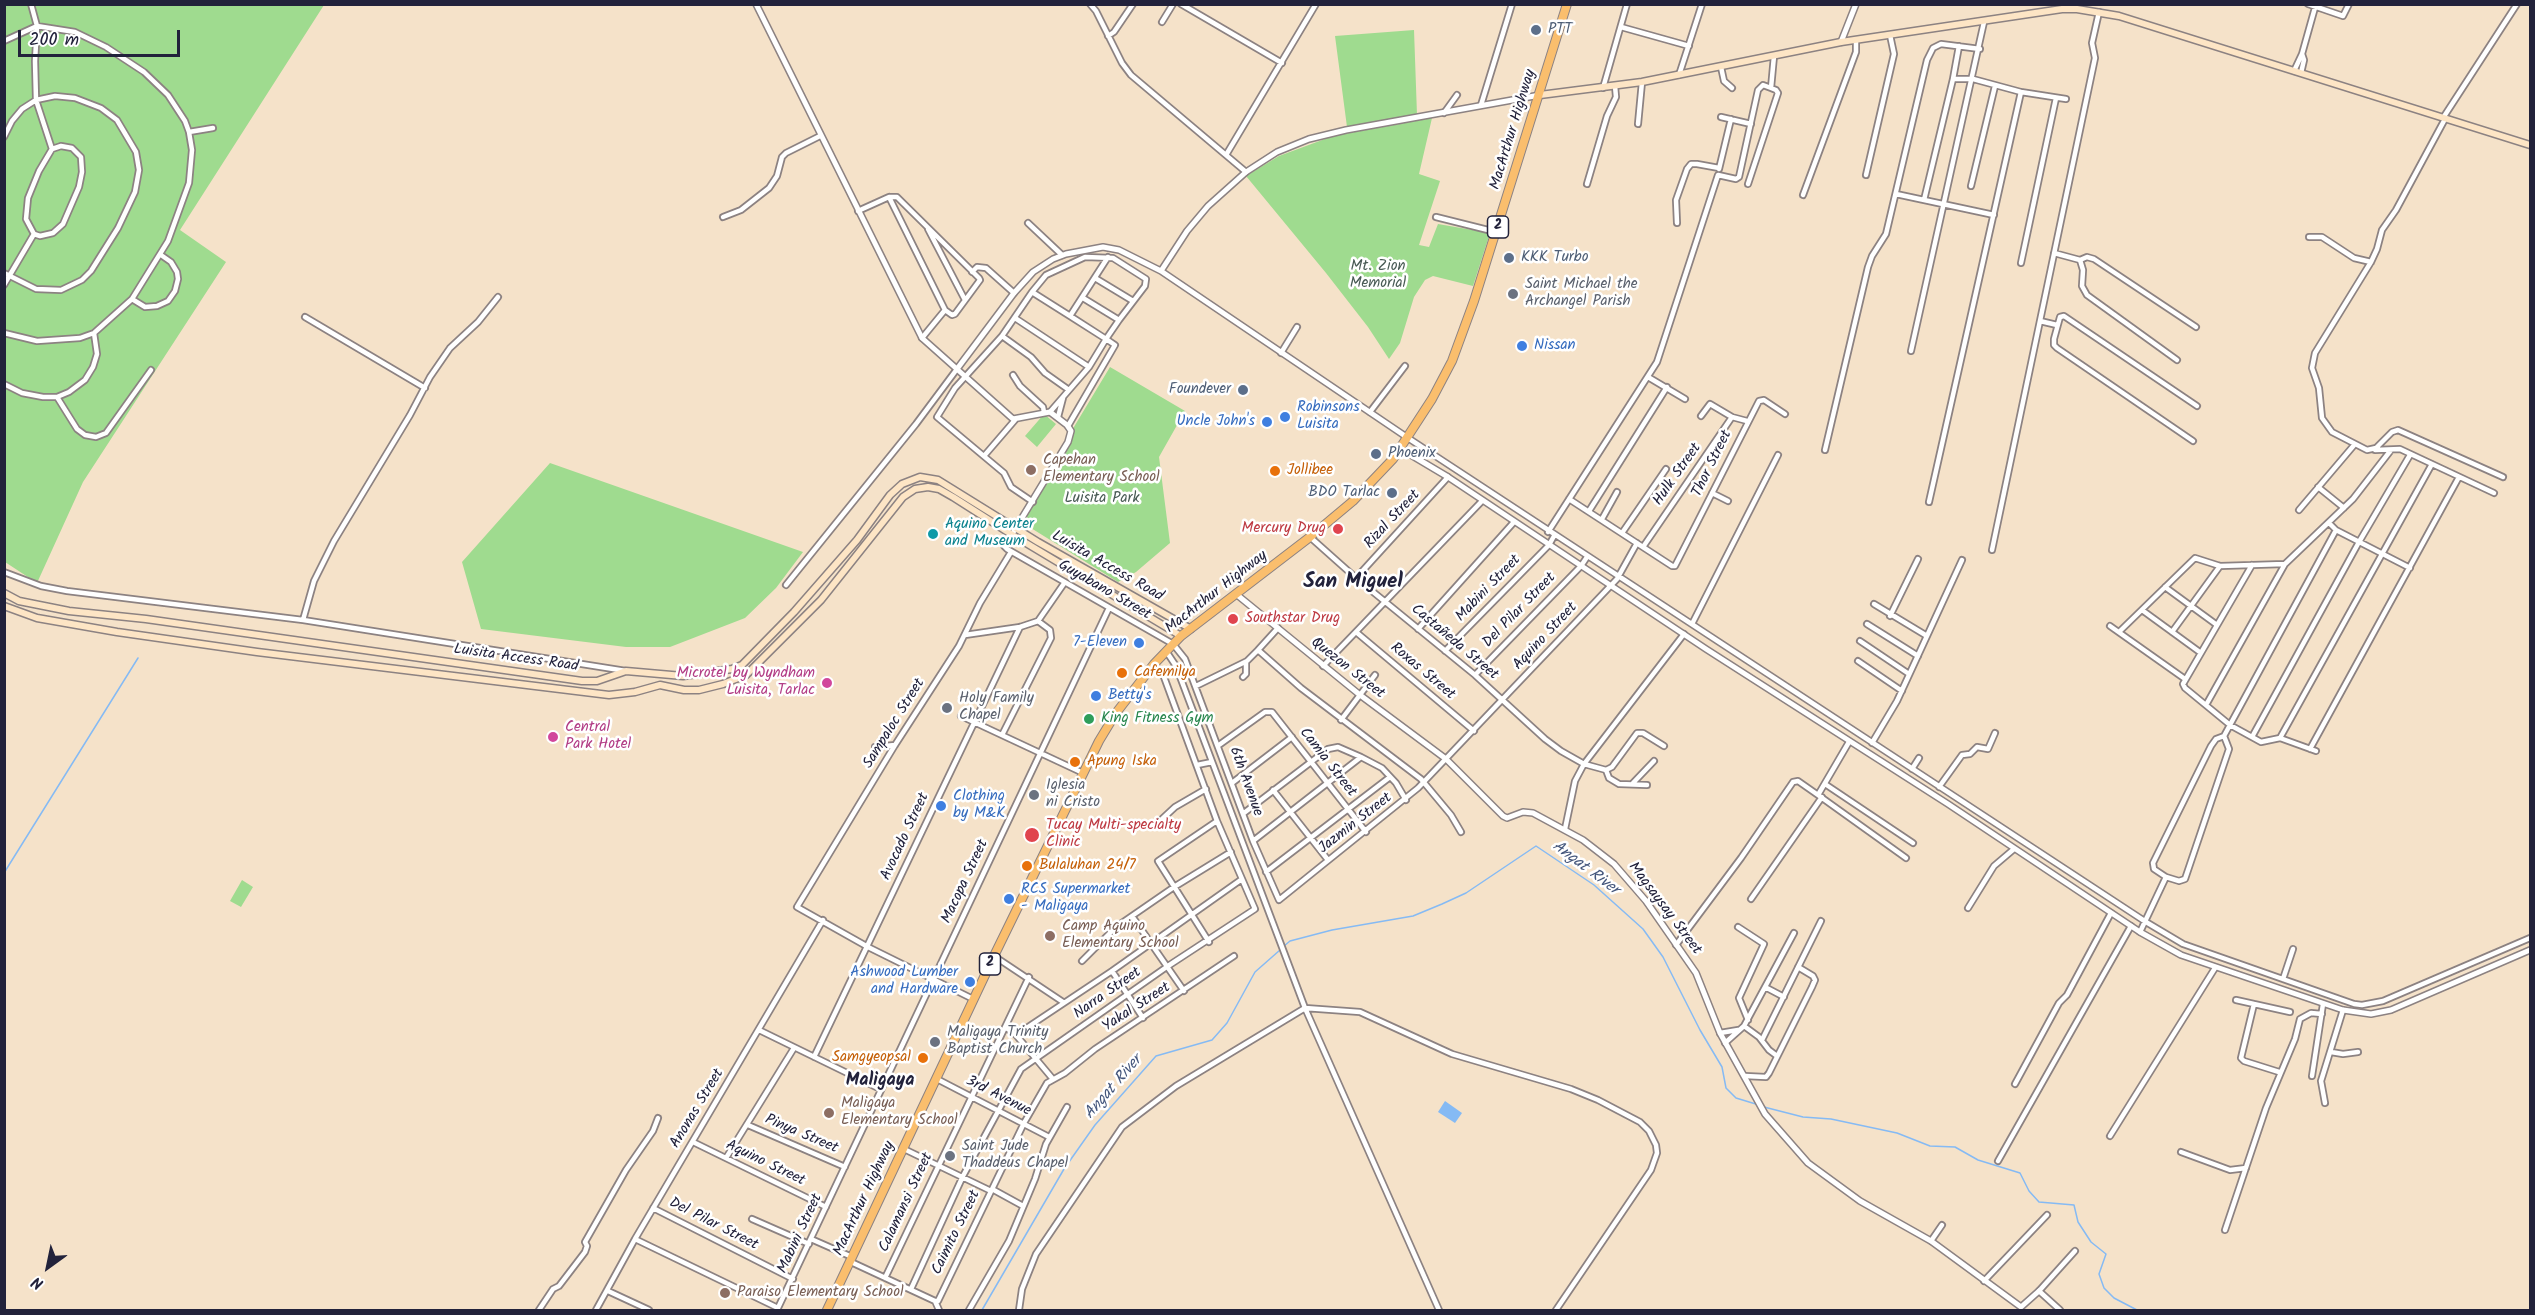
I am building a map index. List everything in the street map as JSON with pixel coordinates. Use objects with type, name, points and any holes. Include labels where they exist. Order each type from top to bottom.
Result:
[{"type":"highway","name":"MacArthur Highway","points":[[827,1311],[973,999],[1099,741],[1116,713],[1154,664],[1181,636],[1353,501],[1404,444],[1432,399],[1452,361],[1496,232],[1567,4]]},
{"type":"main road","points":[[1540,95],[1642,82],[1774,58],[1841,42],[1856,44],[2062,9],[2119,16],[2530,145]]},
{"type":"main road","name":"Luisita Access Road","points":[[4,593],[19,601],[69,611],[146,619],[582,681],[597,681],[626,671],[683,676],[732,669],[742,665],[794,612],[857,540],[890,495],[902,484],[920,477],[938,480],[1191,629]]},
{"type":"main road","name":"Luisita Access Road","points":[[4,606],[37,618],[261,653],[609,695],[634,692],[660,685],[684,690],[699,690],[736,679],[754,667],[821,600],[903,497],[915,489],[928,487],[939,489],[1181,636]]},
{"type":"street","points":[[31,4],[37,26],[36,100],[52,149],[35,180],[26,206],[26,219],[34,234]]},
{"type":"street","points":[[756,4],[922,338],[1015,420]]},
{"type":"street","points":[[1090,4],[1131,75],[1246,172]]},
{"type":"street","points":[[1108,36],[1114,32],[1133,4]]},
{"type":"street","points":[[1162,22],[1173,4]]},
{"type":"street","points":[[1181,4],[1282,63]]},
{"type":"street","points":[[1226,154],[1316,4]]},
{"type":"street","points":[[1481,105],[1512,4]]},
{"type":"street","points":[[1603,88],[1628,4]]},
{"type":"street","points":[[1679,75],[1702,4]]},
{"type":"street","points":[[1841,42],[1856,4]]},
{"type":"street","points":[[2308,4],[2343,16],[2349,4]]},
{"type":"street","points":[[2494,493],[2400,449],[2372,450],[2332,432],[2325,424],[2312,364],[2315,353],[2371,262],[2382,230],[2396,210],[2444,119],[2517,4]]},
{"type":"street","points":[[2298,72],[2316,6]]},
{"type":"street","points":[[1992,550],[2095,58],[2092,43],[2099,12]]},
{"type":"street","points":[[1911,351],[1980,49],[1984,22]]},
{"type":"street","points":[[4,333],[23,339],[52,342],[80,338],[94,333],[132,299],[162,255],[174,227],[189,183],[192,150],[189,132],[179,110],[168,95],[137,67],[88,37],[62,28],[37,26],[5,40]]},
{"type":"street","points":[[1621,27],[1689,45]]},
{"type":"street","points":[[1866,175],[1894,54],[1891,37]]},
{"type":"street","points":[[1803,195],[1856,44]]},
{"type":"street","points":[[1826,450],[1868,267],[1886,234],[1929,54],[1936,45],[1941,44],[1980,49]]},
{"type":"street","points":[[1924,200],[1959,46]]},
{"type":"street","points":[[1771,88],[1774,58]]},
{"type":"street","points":[[1721,67],[1724,81],[1732,88]]},
{"type":"street","points":[[1953,79],[1973,79],[2022,92],[2066,99]]},
{"type":"street","points":[[1638,123],[1642,82]]},
{"type":"street","points":[[1587,184],[1607,116],[1616,97],[1615,86]]},
{"type":"street","points":[[1718,175],[1736,179],[1739,177],[1758,90],[1763,86],[1771,88],[1778,93],[1748,184]]},
{"type":"street","points":[[1971,186],[1995,86]]},
{"type":"street","points":[[1929,502],[2022,92]]},
{"type":"street","points":[[1444,113],[1457,95]]},
{"type":"street","points":[[1161,271],[1187,231],[1208,206],[1246,172],[1277,152],[1309,138],[1540,95]]},
{"type":"street","points":[[4,137],[12,121],[22,109],[36,100],[55,96],[75,98],[109,114],[123,128],[139,161],[138,178],[130,204],[91,271],[82,280],[61,290],[36,290],[4,273]]},
{"type":"street","points":[[2021,263],[2056,98]]},
{"type":"street","points":[[1721,117],[1751,124]]},
{"type":"street","points":[[1548,532],[1648,377],[1664,343],[1718,175],[1731,119]]},
{"type":"street","points":[[189,132],[213,128]]},
{"type":"street","points":[[723,217],[741,210],[769,188],[777,176],[782,157],[786,153],[820,136]]},
{"type":"street","points":[[34,234],[46,235],[58,229],[71,209],[79,187],[82,172],[81,157],[78,152],[66,146],[52,149]]},
{"type":"street","points":[[1677,223],[1676,201],[1687,169],[1691,164],[1719,168]]},
{"type":"street","points":[[1896,194],[1994,215]]},
{"type":"street","points":[[858,211],[889,197],[901,200],[980,280],[955,314],[952,315],[945,310],[889,197]]},
{"type":"street","points":[[1436,217],[1496,232]]},
{"type":"street","points":[[1028,223],[1062,255]]},
{"type":"street","points":[[925,224],[965,300]]},
{"type":"street","points":[[4,285],[34,234]]},
{"type":"street","points":[[2309,237],[2322,237],[2354,258],[2371,262]]},
{"type":"street","points":[[786,585],[916,424],[1014,293],[1033,272],[1062,255],[1103,247],[1119,250],[1161,271],[1370,412],[1404,444],[1482,501],[1548,532],[1552,540],[1582,565],[1638,591],[1692,624],[1939,787],[1950,800],[2014,849],[2040,859],[2131,926],[2215,968],[2265,978],[2283,979],[2323,1004],[2354,1013],[2381,1013],[2530,938]]},
{"type":"street","points":[[2054,253],[2080,260],[2087,257],[2094,259],[2196,327]]},
{"type":"street","points":[[132,299],[145,307],[157,306],[168,300],[175,291],[177,272],[171,262],[162,255]]},
{"type":"street","points":[[984,456],[1015,420],[1047,412],[1063,398],[1089,367],[1132,301],[1145,286],[1146,279],[1108,257],[1085,257],[1046,275],[1002,336],[964,377],[937,417],[1004,473],[1011,487],[1033,502]]},
{"type":"street","points":[[1070,316],[1108,257]]},
{"type":"street","points":[[2080,260],[2083,270],[2082,285],[2086,295],[2177,360]]},
{"type":"street","points":[[972,272],[977,267],[986,268],[1014,293]]},
{"type":"street","points":[[1095,278],[1132,301]]},
{"type":"street","points":[[1032,292],[1115,345],[1068,426]]},
{"type":"street","points":[[303,620],[314,581],[334,541],[430,377],[450,348],[478,322],[498,297]]},
{"type":"street","points":[[1083,298],[1119,320]]},
{"type":"street","points":[[922,338],[945,310]]},
{"type":"street","points":[[305,316],[425,388]]},
{"type":"street","points":[[2193,441],[2057,348],[2054,345],[2056,325],[2060,317],[2064,316],[2197,406]]},
{"type":"street","points":[[1015,318],[1089,367]]},
{"type":"street","points":[[2040,321],[2056,325]]},
{"type":"street","points":[[1281,353],[1297,327]]},
{"type":"street","points":[[4,384],[31,396],[57,397],[79,385],[89,374],[97,354],[94,333]]},
{"type":"street","points":[[1002,336],[1031,357],[1045,373],[1069,390]]},
{"type":"street","points":[[1370,412],[1406,366]]},
{"type":"street","points":[[57,397],[77,429],[85,435],[96,437],[106,434],[151,370]]},
{"type":"street","points":[[1011,552],[1004,547],[1033,502],[1071,433],[1068,426],[1058,417],[1047,412],[1020,386],[1013,375]]},
{"type":"street","points":[[1648,377],[1685,399]]},
{"type":"street","points":[[1589,512],[1667,387]]},
{"type":"street","points":[[1058,417],[1063,398]]},
{"type":"street","name":"Thor Street","points":[[1643,546],[1675,566],[1747,422],[1761,399],[1785,414]]},
{"type":"street","points":[[1701,416],[1710,404],[1732,417],[1747,422]]},
{"type":"street","name":"Hulk Street","points":[[1643,546],[1732,417]]},
{"type":"street","points":[[2372,450],[2382,444],[2392,432],[2398,430],[2503,477]]},
{"type":"street","points":[[1404,444],[1552,540],[1586,557],[1633,599],[1684,634],[1854,744],[1950,800],[2068,878],[2145,923],[2180,949],[2306,992],[2361,1005],[2419,992],[2472,969],[2530,950]]},
{"type":"street","points":[[2299,510],[2355,444]]},
{"type":"street","points":[[2206,705],[2285,564],[2344,508],[2391,450]]},
{"type":"street","points":[[1692,624],[1778,455]]},
{"type":"street","points":[[2252,737],[2359,542],[2410,455]]},
{"type":"street","points":[[2280,738],[2432,464]]},
{"type":"street","points":[[1622,533],[1666,469]]},
{"type":"street","name":"Rizal Street","points":[[1356,578],[1448,477]]},
{"type":"street","points":[[2310,748],[2459,477]]},
{"type":"street","points":[[2318,488],[2344,508]]},
{"type":"street","points":[[1602,519],[1617,492]]},
{"type":"street","points":[[1712,493],[1728,501]]},
{"type":"street","points":[[1569,499],[1643,546]]},
{"type":"street","points":[[1323,666],[1482,501]]},
{"type":"street","points":[[1418,629],[1512,515]]},
{"type":"street","points":[[2330,523],[2336,530],[2410,568]]},
{"type":"street","points":[[2224,736],[2229,749],[2185,879],[2179,881],[2166,877],[2154,869],[2153,863],[2213,741],[2224,736],[2336,530]]},
{"type":"street","name":"Castañeda Street","points":[[1310,537],[1356,578],[1475,675],[1551,745],[1584,764],[1606,770],[1606,775],[1614,781],[1623,784],[1647,785]]},
{"type":"street","name":"Mabini Street","points":[[1445,651],[1552,540]]},
{"type":"street","name":"Aquino Street","points":[[1446,759],[1615,581],[1637,543]]},
{"type":"street","name":"Guyabano Street","points":[[1011,552],[1173,644]]},
{"type":"street","name":"Sampaloc Street","points":[[823,920],[797,907],[965,635],[980,603],[1011,552]]},
{"type":"street","name":"Del Pilar Street","points":[[1475,675],[1582,565],[1586,557]]},
{"type":"street","points":[[2119,632],[2195,558],[2220,566],[2285,564]]},
{"type":"street","points":[[1890,616],[1918,559]]},
{"type":"street","points":[[1872,743],[1902,691],[1962,560]]},
{"type":"street","points":[[2252,565],[2183,684],[2230,725],[2252,737],[2265,742],[2280,738],[2316,751]]},
{"type":"street","points":[[2172,632],[2220,566]]},
{"type":"street","points":[[4,572],[41,586],[67,591],[303,620],[626,671]]},
{"type":"street","points":[[965,635],[1020,627],[1038,621],[1065,582]]},
{"type":"street","points":[[2165,587],[2217,625]]},
{"type":"street","points":[[1633,599],[1638,591]]},
{"type":"street","name":"Quezon Street","points":[[1236,594],[1323,666],[1446,759]]},
{"type":"street","points":[[1874,604],[1890,616],[1927,636]]},
{"type":"street","name":"Macopa Street","points":[[845,1167],[1109,608]]},
{"type":"street","points":[[2142,610],[2201,653]]},
{"type":"street","points":[[1002,735],[1052,638],[1050,630],[1038,621]]},
{"type":"street","points":[[1867,624],[1918,656]]},
{"type":"street","points":[[2110,626],[2185,679]]},
{"type":"street","name":"Avocado Street","points":[[813,1057],[868,947],[1020,627]]},
{"type":"street","points":[[1196,686],[1246,662],[1278,628]]},
{"type":"street","name":"Roxas Street","points":[[1356,632],[1474,731]]},
{"type":"street","points":[[1565,829],[1575,781],[1584,764],[1684,634]]},
{"type":"street","points":[[1860,641],[1909,674]]},
{"type":"street","name":"6th Avenue","points":[[1173,644],[1185,659],[1196,686],[1276,897]]},
{"type":"street","points":[[1258,650],[1341,720],[1424,782],[1451,815],[1461,832]]},
{"type":"street","points":[[1166,651],[1176,666],[1305,1008],[1439,1311]]},
{"type":"street","points":[[1858,661],[1902,691]]},
{"type":"street","points":[[1244,678],[1246,662]]},
{"type":"street","points":[[1016,1035],[1112,971],[1242,879],[1217,821],[1164,677],[1154,664]]},
{"type":"street","points":[[1341,720],[1375,675]]},
{"type":"street","name":"Camia Street","points":[[1219,745],[1268,711],[1273,713],[1366,832]]},
{"type":"street","points":[[961,716],[1083,773]]},
{"type":"street","points":[[1606,770],[1612,767],[1637,733],[1643,732],[1664,746]]},
{"type":"street","points":[[1939,787],[1962,755],[1970,754],[1977,747],[1988,749],[1995,734]]},
{"type":"street","points":[[1751,899],[1820,796],[1825,784],[1861,736]]},
{"type":"street","points":[[1232,783],[1292,737]]},
{"type":"street","points":[[875,747],[895,745]]},
{"type":"street","points":[[1244,813],[1310,761],[1329,749],[1338,747],[1382,768],[1406,800]]},
{"type":"street","points":[[1253,841],[1361,757]]},
{"type":"street","points":[[1912,769],[1919,758]]},
{"type":"street","name":"Jazmin Street","points":[[1276,897],[1280,900],[1406,800],[1446,759]]},
{"type":"street","name":"Magsaysay Street","points":[[1446,759],[1503,816],[1512,818],[1527,811],[1565,829],[1595,848],[1614,864],[1646,901],[1700,981],[1725,1043],[1762,1107],[1799,1154],[1832,1181],[1876,1211],[1931,1241],[2021,1307],[2039,1291]]},
{"type":"street","points":[[1633,783],[1654,761]]},
{"type":"street","points":[[1197,765],[1212,762]]},
{"type":"street","points":[[1266,872],[1390,777]]},
{"type":"street","points":[[1676,945],[1741,858],[1792,782],[1798,781],[1906,858]]},
{"type":"street","points":[[1825,784],[1913,843]]},
{"type":"street","points":[[1161,820],[1175,807],[1206,789]]},
{"type":"street","points":[[1273,790],[1328,860]]},
{"type":"street","points":[[1209,942],[1158,863],[1159,858],[1217,821]]},
{"type":"street","points":[[1968,908],[1994,866],[2014,849]]},
{"type":"street","points":[[1082,961],[1103,937],[1174,887],[1231,852]]},
{"type":"street","points":[[2141,931],[2166,877]]},
{"type":"street","name":"Narra Street","points":[[1035,1058],[1255,909],[1242,879]]},
{"type":"street","points":[[2015,1084],[2111,913]]},
{"type":"street","points":[[1132,916],[1184,991]]},
{"type":"street","points":[[823,920],[868,947],[973,999]]},
{"type":"street","name":"Anonas Street","points":[[596,1311],[635,1239],[823,920]]},
{"type":"street","points":[[1762,1040],[1821,921]]},
{"type":"street","points":[[1998,1161],[2131,926]]},
{"type":"street","points":[[1738,927],[1764,944],[1740,998],[1748,1020]]},
{"type":"street","points":[[1725,1043],[1748,1020],[1794,933]]},
{"type":"street","points":[[2283,979],[2293,949]]},
{"type":"street","points":[[994,956],[1029,977],[1063,1002]]},
{"type":"street","name":"Yakal Street","points":[[1052,1078],[1060,1076],[1095,1049],[1234,956]]},
{"type":"street","points":[[1745,1076],[1766,1077],[1815,980],[1812,974],[1798,967]]},
{"type":"street","points":[[2109,1136],[2215,968]]},
{"type":"street","points":[[1112,971],[1143,1018]]},
{"type":"street","name":"Calamansi Street","points":[[885,1278],[1029,977]]},
{"type":"street","points":[[1765,987],[1784,997]]},
{"type":"street","points":[[2236,1000],[2290,1012]]},
{"type":"street","points":[[2254,1004],[2241,1058],[2279,1072]]},
{"type":"street","points":[[2312,1076],[2323,1004]]},
{"type":"street","points":[[1019,1311],[1022,1288],[1036,1254],[1122,1127],[1176,1086],[1305,1008],[1360,1012],[1452,1054],[1562,1086],[1598,1100],[1640,1122],[1649,1131],[1653,1136],[1657,1153],[1649,1175],[1556,1311]]},
{"type":"street","points":[[2325,1103],[2321,1081],[2343,1010]]},
{"type":"street","points":[[2225,1230],[2279,1072],[2290,1051],[2301,1017],[2322,1014]]},
{"type":"street","points":[[1744,1026],[1777,1056]]},
{"type":"street","points":[[1005,1027],[1016,1035],[1052,1078]]},
{"type":"street","points":[[1720,1033],[1739,1029]]},
{"type":"street","points":[[759,1030],[880,1089]]},
{"type":"street","points":[[726,1158],[794,1048]]},
{"type":"street","points":[[2331,1052],[2351,1054],[2358,1052]]},
{"type":"street","points":[[911,1289],[963,1176],[998,1110],[1021,1069],[1035,1058]]},
{"type":"street","name":"Caimito Street","points":[[935,1301],[939,1300],[1024,1124],[1043,1089],[1052,1078]]},
{"type":"street","name":"3rd Avenue","points":[[937,1079],[1049,1137]]},
{"type":"street","points":[[969,1311],[1009,1241],[1049,1137],[1067,1107]]},
{"type":"street","points":[[539,1311],[553,1289],[559,1287],[585,1252],[587,1246],[585,1242],[658,1118]]},
{"type":"street","name":"Pinya Street","points":[[748,1125],[845,1167]]},
{"type":"street","name":"Aquino Street","points":[[693,1142],[826,1207]]},
{"type":"street","points":[[904,1149],[1023,1206]]},
{"type":"street","points":[[2181,1152],[2230,1170],[2246,1168]]},
{"type":"street","name":"Mabini Street","points":[[778,1309],[845,1167]]},
{"type":"street","name":"Del Pilar Street","points":[[653,1208],[793,1279]]},
{"type":"street","points":[[1984,1281],[2047,1215]]},
{"type":"street","points":[[752,1219],[810,1241],[911,1289],[935,1301],[939,1311]]},
{"type":"street","points":[[1931,1241],[1942,1225]]},
{"type":"street","points":[[635,1239],[778,1309]]},
{"type":"street","points":[[2060,1311],[2039,1291],[2076,1251]]},
{"type":"street","points":[[608,1291],[649,1311]]},
{"type":"green space","points":[[4,5],[324,5],[180,230],[226,262],[83,482],[37,583],[5,562]]},
{"type":"green space","points":[[1414,30],[1417,115],[1347,127],[1335,36]]},
{"type":"green space","name":"Mt. Zion Memorial","points":[[1432,118],[1419,174],[1440,181],[1419,245],[1429,247],[1438,224],[1490,233],[1473,286],[1433,276],[1425,280],[1414,297],[1400,343],[1389,359],[1368,327],[1326,273],[1246,176],[1279,156],[1333,136]]},
{"type":"green space","name":"Luisita Park","points":[[1110,367],[1185,411],[1159,457],[1170,543],[1136,572],[1118,582],[1018,520]]},
{"type":"green space","points":[[1044,414],[1056,424],[1037,447],[1025,436]]},
{"type":"green space","points":[[550,463],[803,552],[776,588],[745,618],[670,647],[626,647],[481,629],[462,562]]},
{"type":"green space","points":[[242,880],[253,887],[241,907],[230,901]]},
{"type":"water","points":[[1445,1101],[1462,1113],[1455,1123],[1438,1112]]},
{"type":"waterway","points":[[4,873],[138,658]]},
{"type":"waterway","name":"Angat River","points":[[1284,946],[1290,941],[1332,930],[1413,916],[1466,893],[1536,846],[1594,885],[1643,929],[1663,957],[1700,1030],[1722,1067],[1726,1088],[1736,1098],[1759,1105]]},
{"type":"waterway","name":"Angat River","points":[[982,1310],[1064,1169],[1095,1125],[1156,1056],[1212,1040],[1227,1023],[1255,972],[1280,950]]},
{"type":"waterway","name":"Angat River","points":[[1764,1107],[1803,1117],[1831,1119],[1897,1133],[1930,1146],[1955,1147],[1978,1160],[2020,1173],[2029,1191],[2039,1202],[2074,1205],[2078,1222],[2091,1242],[2106,1254],[2099,1274],[2104,1288],[2114,1298],[2137,1310]]},
{"type":"place","name":"PTT","points":[[1536,30]]},
{"type":"place","name":"KKK Turbo","points":[[1509,258]]},
{"type":"place","name":"Saint Michael the Archangel Parish","points":[[1513,294]]},
{"type":"place","name":"Nissan","points":[[1522,346]]},
{"type":"place","name":"Foundever","points":[[1243,390]]},
{"type":"place","name":"Robinsons Luisita","points":[[1285,417]]},
{"type":"place","name":"Uncle John's","points":[[1267,422]]},
{"type":"place","name":"Phoenix","points":[[1376,454]]},
{"type":"place","name":"Capehan Elementary School","points":[[1031,470]]},
{"type":"place","name":"Jollibee","points":[[1275,471]]},
{"type":"place","name":"BDO Tarlac","points":[[1392,493]]},
{"type":"place","name":"Mercury Drug","points":[[1338,529]]},
{"type":"place","name":"Aquino Center and Museum","points":[[933,534]]},
{"type":"place","name":"Southstar Drug","points":[[1233,619]]},
{"type":"place","name":"7-Eleven","points":[[1139,643]]},
{"type":"place","name":"Cafemilya","points":[[1122,673]]},
{"type":"place","name":"Microtel by Wyndham Luisita, Tarlac","points":[[827,683]]},
{"type":"place","name":"Betty's","points":[[1096,696]]},
{"type":"place","name":"Holy Family Chapel","points":[[947,708]]},
{"type":"place","name":"King Fitness Gym","points":[[1089,719]]},
{"type":"place","name":"Central Park Hotel","points":[[553,737]]},
{"type":"place","name":"Apung Iska","points":[[1075,762]]},
{"type":"place","name":"Iglesia ni Cristo","points":[[1034,795]]},
{"type":"place","name":"Clothing by M&K","points":[[941,806]]},
{"type":"place","name":"Tucay Multi-specialty Clinic","points":[[1032,835]]},
{"type":"place","name":"Bulaluhan 24/7","points":[[1027,866]]},
{"type":"place","name":"RCS Supermarket - Maligaya","points":[[1009,899]]},
{"type":"place","name":"Camp Aquino Elementary School","points":[[1050,936]]},
{"type":"place","name":"Ashwood Lumber and Hardware","points":[[970,982]]},
{"type":"place","name":"Maligaya Trinity Baptist Church","points":[[935,1042]]},
{"type":"place","name":"Samgyeopsal","points":[[923,1058]]},
{"type":"place","name":"Maligaya Elementary School","points":[[829,1113]]},
{"type":"place","name":"Saint Jude Thaddeus Chapel","points":[[950,1156]]},
{"type":"place","name":"Paraiso Elementary School","points":[[725,1293]]},
{"type":"district","name":"San Miguel","points":[[1353,583]]},
{"type":"district","name":"Maligaya","points":[[880,1082]]}]
